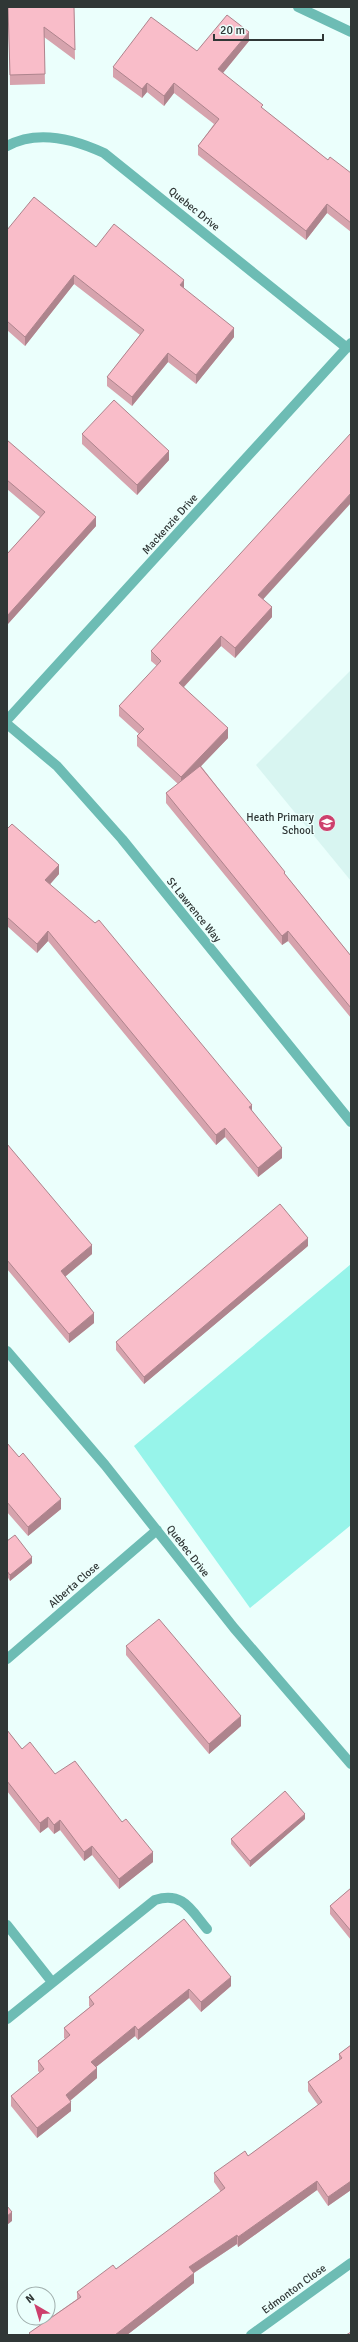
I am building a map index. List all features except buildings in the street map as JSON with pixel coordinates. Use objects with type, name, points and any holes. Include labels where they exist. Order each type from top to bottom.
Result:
[{"type":"street","points":[[298,7],[351,32]]},
{"type":"street","name":"Quebec Drive","points":[[7,146],[14,142],[38,137],[60,138],[83,143],[104,153],[349,346]]},
{"type":"street","name":"Mackenzie Drive","points":[[7,720],[349,346]]},
{"type":"street","name":"St Lawrence Way","points":[[7,724],[57,766],[122,839],[351,1122]]},
{"type":"street","name":"Quebec Drive","points":[[7,1351],[157,1530],[234,1628],[351,1764]]},
{"type":"street","name":"Alberta Close","points":[[7,1659],[157,1530]]},
{"type":"street","points":[[7,2019],[155,1900],[167,1896],[179,1899],[207,1929]]},
{"type":"street","points":[[7,1925],[52,1982]]},
{"type":"street","name":"Edmonton Close","points":[[251,2335],[351,2263]]},
{"type":"shaded area","name":"Heath Primary School","points":[[351,670],[351,881],[256,765]]},
{"type":"shaded area","points":[[351,1264],[351,1525],[250,1608],[134,1446]]},
{"type":"place","name":"Heath Primary School","points":[[327,823]]}]
